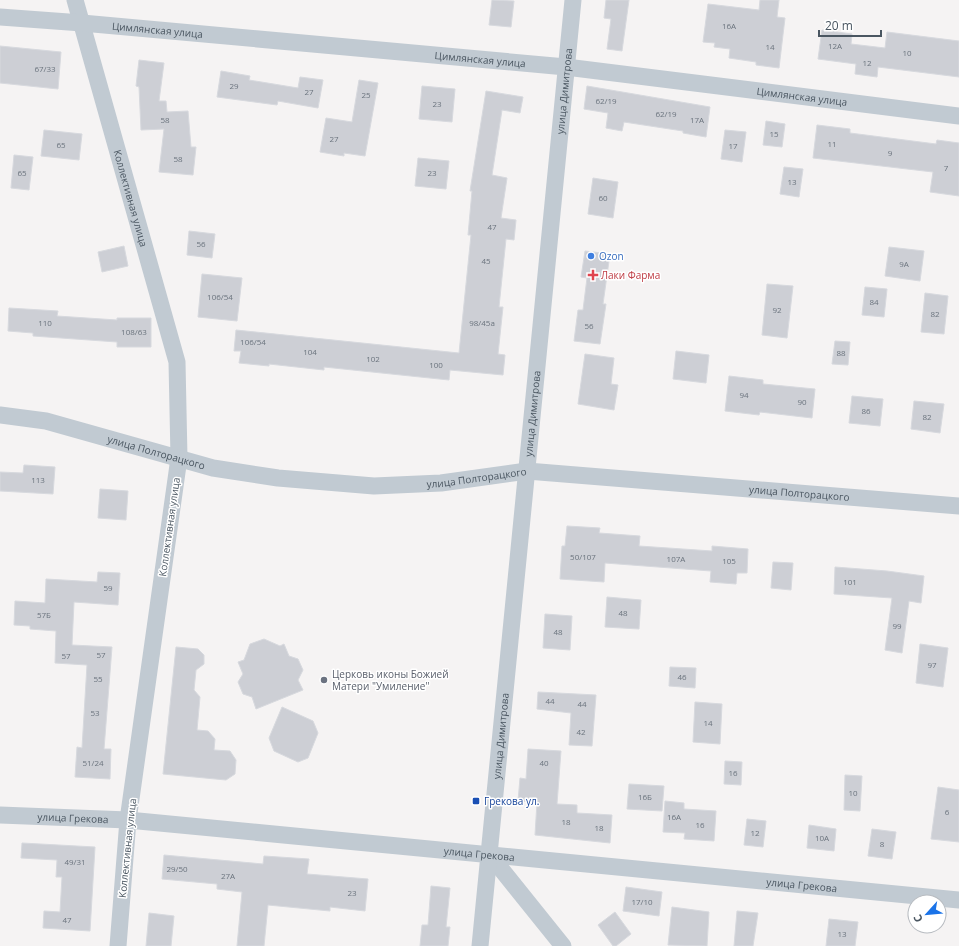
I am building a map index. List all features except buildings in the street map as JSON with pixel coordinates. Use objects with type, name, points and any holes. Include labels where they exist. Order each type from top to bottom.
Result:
[{"type":"street","name":"Коллективная улица","points":[[75,0],[178,362],[179,458],[128,820],[118,946]]},
{"type":"street","name":"улица Димитрова","points":[[480,946],[573,0]]},
{"type":"street","name":"Цимлянская улица","points":[[0,17],[82,23],[566,67],[959,116]]},
{"type":"street","name":"улица Полторацкого","points":[[0,415],[46,421],[213,468],[278,478],[374,486],[441,483],[527,471],[959,506]]},
{"type":"street","name":"улица Грекова","points":[[0,815],[128,820],[959,900]]},
{"type":"street","points":[[489,854],[563,946]]},
{"type":"place","name":"Ozon","points":[[591,256]]},
{"type":"place","name":"Лаки Фарма","points":[[593,275]]},
{"type":"place","name":"Церковь иконы Божией Матери \"Умиление\"","points":[[324,680]]},
{"type":"place","name":"Грекова ул.","points":[[476,801]]}]
